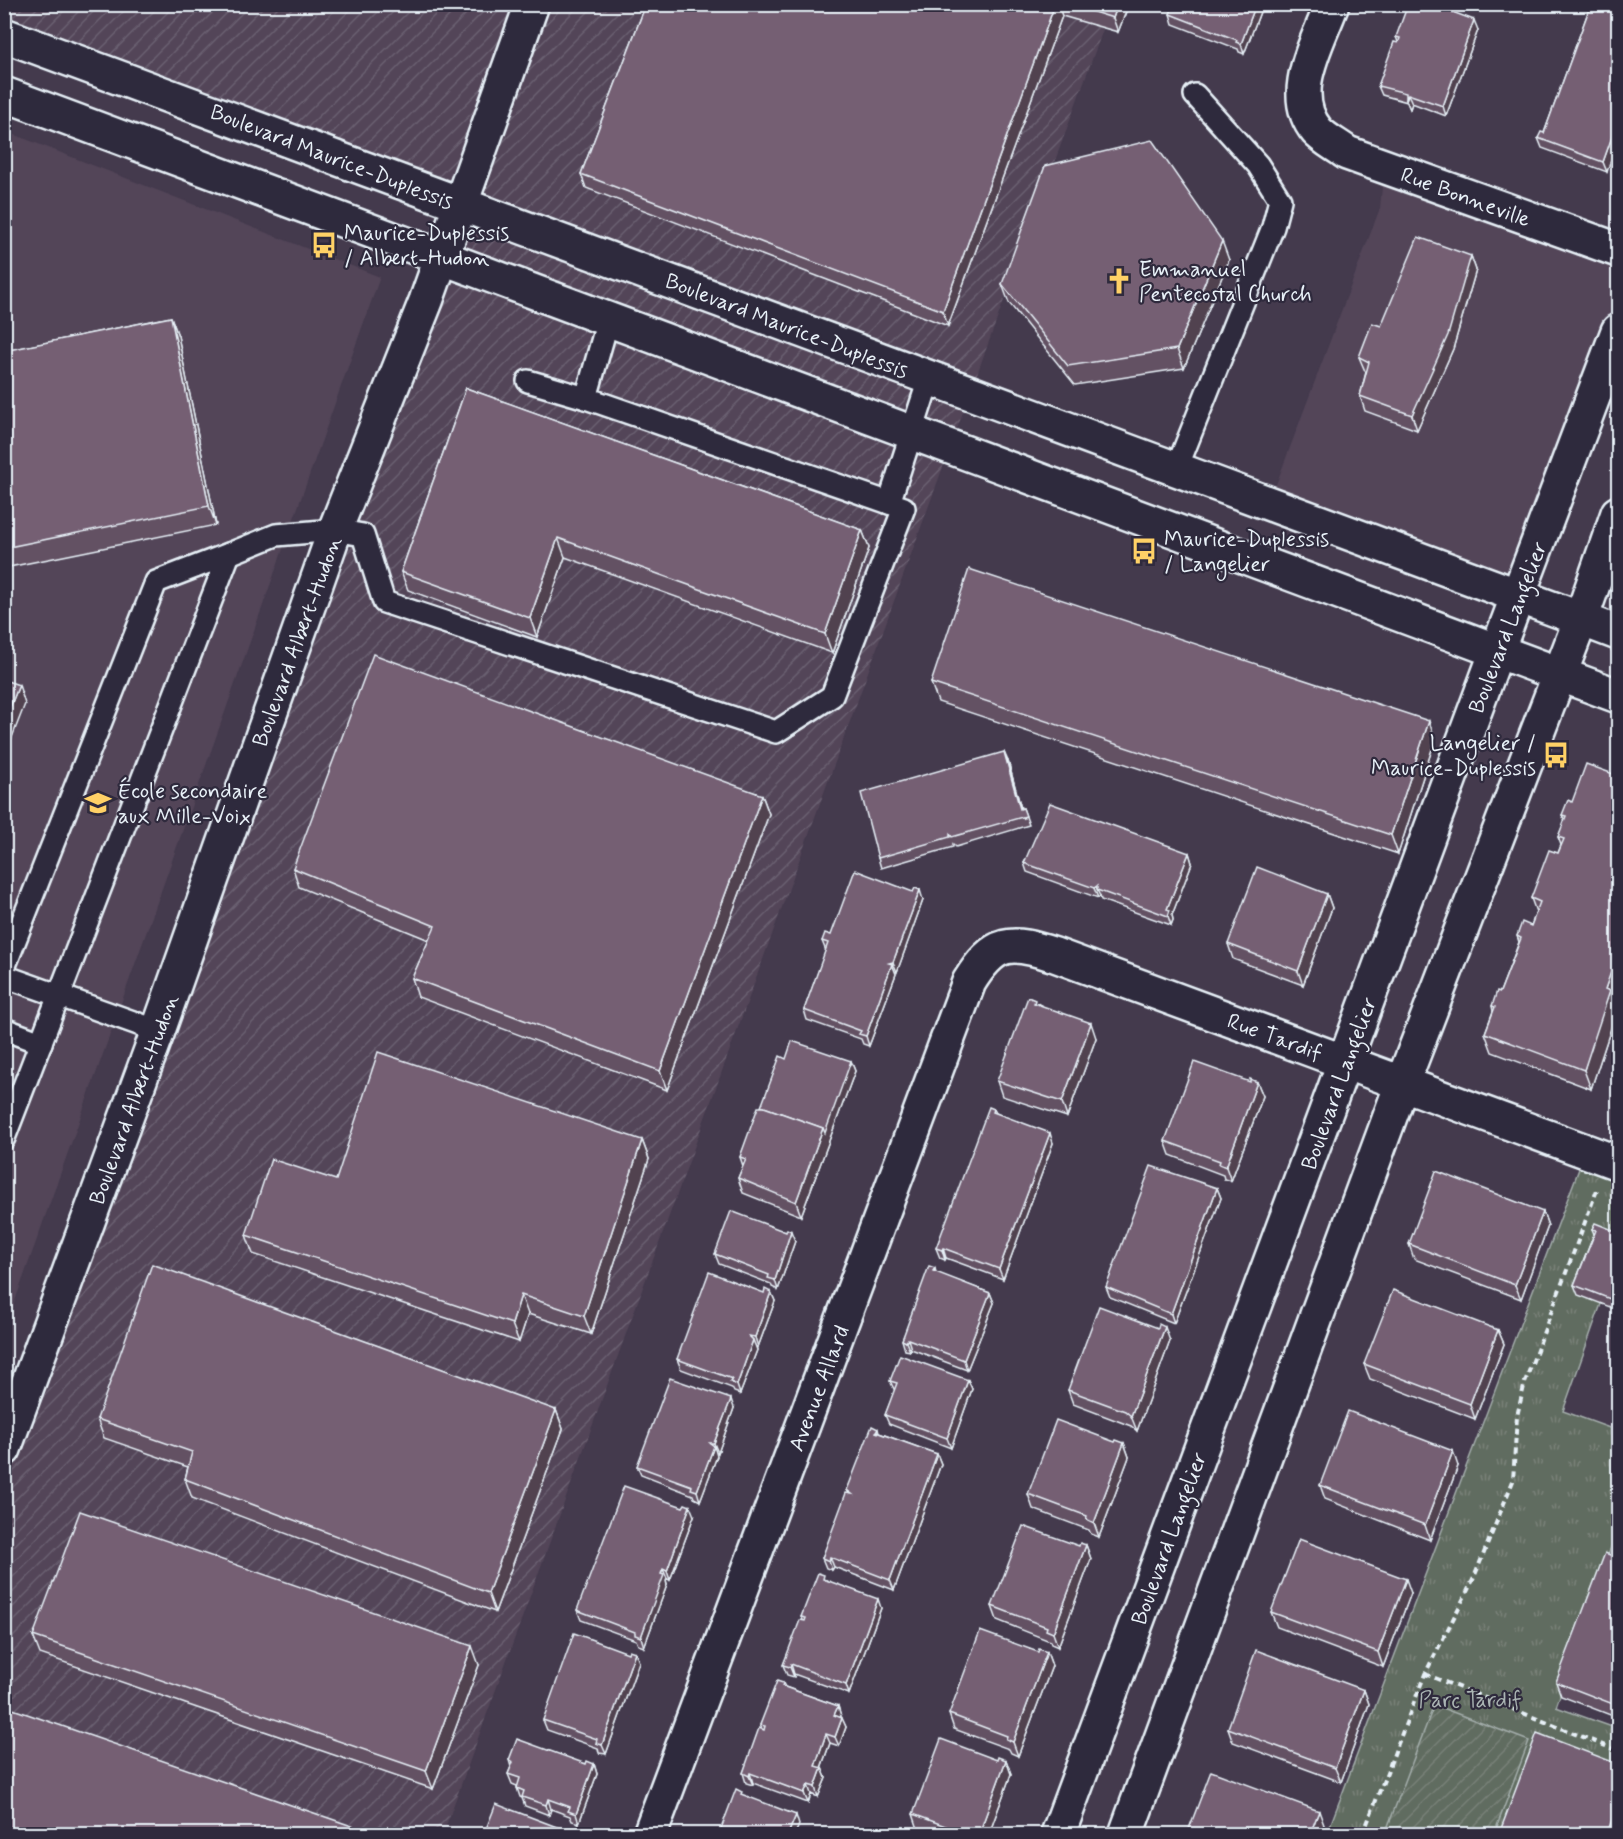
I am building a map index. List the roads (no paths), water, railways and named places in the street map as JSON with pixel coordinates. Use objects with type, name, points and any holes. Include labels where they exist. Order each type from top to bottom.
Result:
[{"type":"street","name":"Boulevard Albert-Hudon","points":[[8,1428],[158,1031],[335,530],[426,301],[532,4]]},
{"type":"street","name":"Rue Bonneville","points":[[1332,4],[1303,83],[1303,109],[1318,132],[1347,153],[1618,250]]},
{"type":"street","name":"Boulevard Maurice-Duplessis","points":[[4,35],[1618,633]]},
{"type":"street","points":[[4,94],[1618,696]]},
{"type":"street","name":"Boulevard Langelier","points":[[1058,1834],[1618,331]]},
{"type":"street","points":[[1125,1834],[1402,1084],[1581,619],[1618,513]]},
{"type":"street","name":"Rue Tardif","points":[[996,948],[1025,945],[1614,1162]]},
{"type":"street","name":"Avenue Allard","points":[[650,1834],[969,982],[981,962],[996,948]]},
{"type":"lane","points":[[1176,470],[1273,227],[1280,200],[1258,165],[1195,95]]},
{"type":"lane","points":[[586,398],[608,320]]},
{"type":"lane","name":"Boulevard Maurice-Duplessis","points":[[889,503],[910,432],[929,379]]},
{"type":"lane","points":[[4,968],[156,582],[276,535],[335,530],[363,536],[384,602],[776,732],[832,696],[904,508],[586,398],[528,381]]},
{"type":"lane","points":[[4,1138],[229,554]]},
{"type":"lane","points":[[4,976],[158,1031]]},
{"type":"lane","points":[[4,1029],[41,1043]]},
{"type":"place","name":"Maurice-Duplessis / Albert-Hudon","points":[[324,245]]},
{"type":"place","name":"Emmanuel Pentecostal Church","points":[[1119,281]]},
{"type":"place","name":"Maurice-Duplessis / Langelier","points":[[1144,551]]},
{"type":"place","name":"Langelier / Maurice-Duplessis","points":[[1556,755]]},
{"type":"place","name":"École secondaire aux Mille-Voix","points":[[98,803]]},
{"type":"park label","name":"Parc Tardif","points":[[1470,1699]]}]
